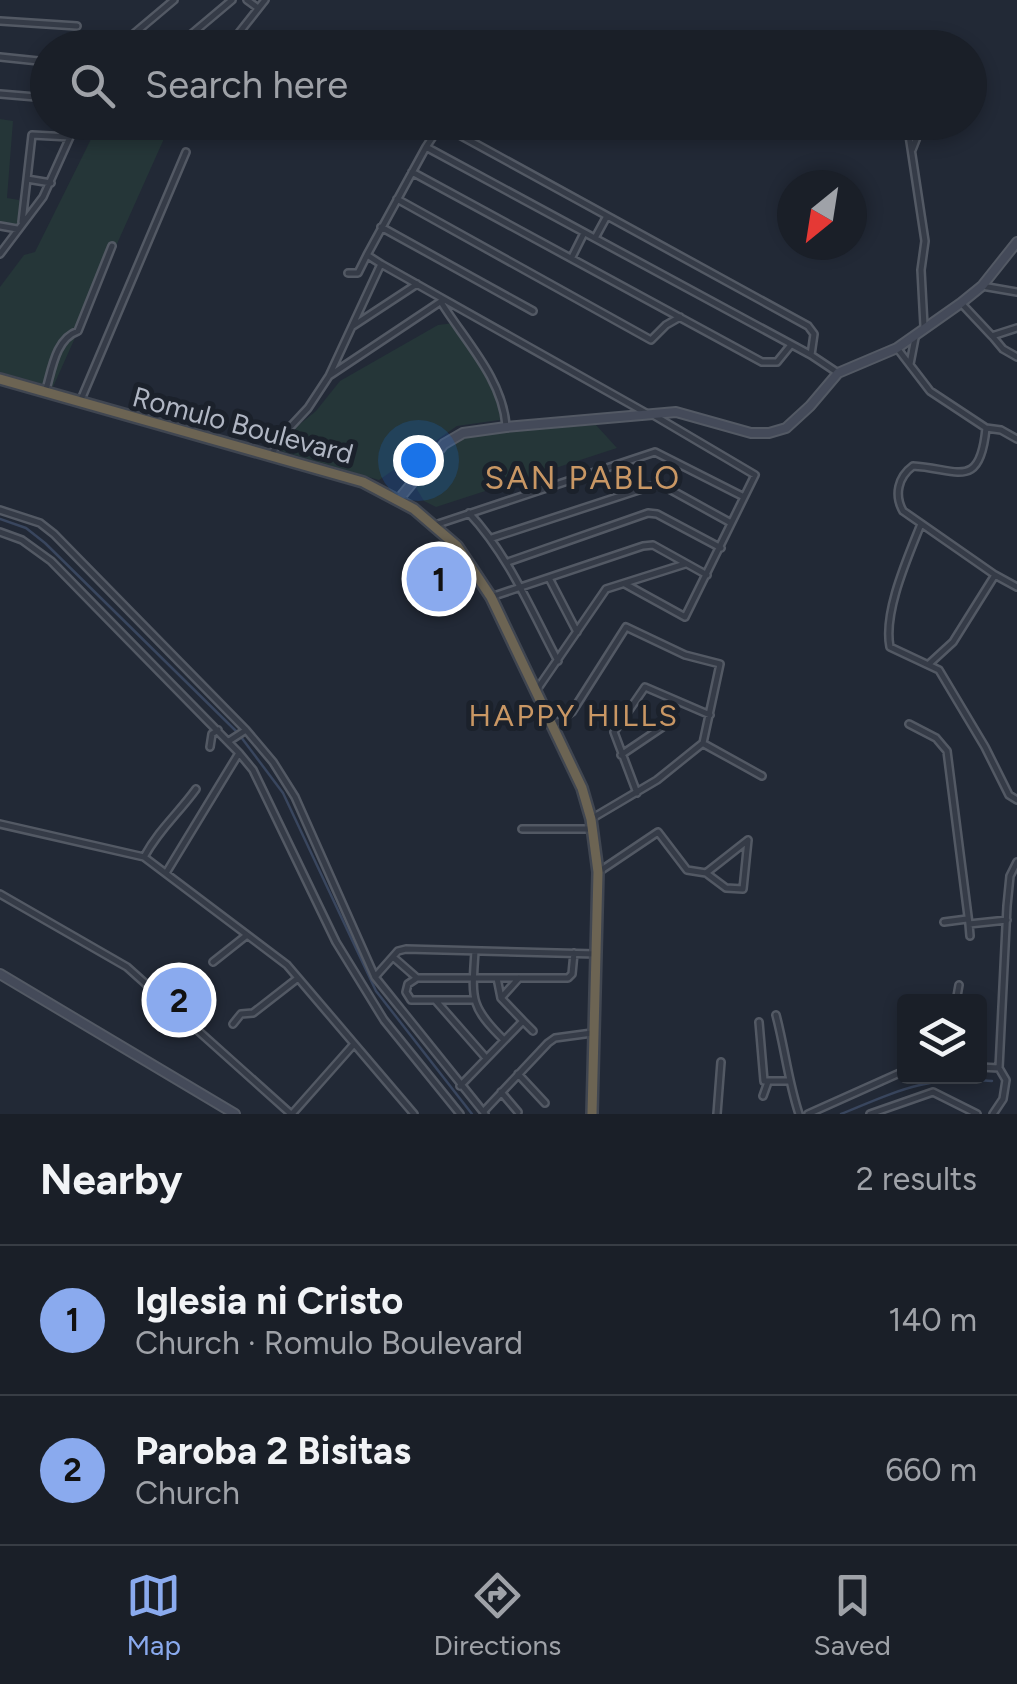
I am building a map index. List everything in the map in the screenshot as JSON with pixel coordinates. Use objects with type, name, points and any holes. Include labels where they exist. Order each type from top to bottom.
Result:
[{"type":"highway","name":"Romulo Boulevard","points":[[0,378],[79,404],[363,482],[399,498],[457,546],[491,598],[554,726],[582,788],[592,824],[598,872],[592,1114]]},
{"type":"street","points":[[138,30],[174,0]]},
{"type":"street","points":[[196,30],[232,0]]},
{"type":"street","points":[[247,0],[258,8]]},
{"type":"street","points":[[241,30],[264,0]]},
{"type":"street","points":[[0,21],[77,26]]},
{"type":"street","points":[[0,57],[30,60]]},
{"type":"street","points":[[0,94],[30,96]]},
{"type":"street","points":[[20,227],[31,140]]},
{"type":"street","points":[[0,254],[51,183],[67,140]]},
{"type":"street","points":[[348,273],[358,274],[430,140]]},
{"type":"street","points":[[469,140],[808,326],[814,334],[811,355]]},
{"type":"street","points":[[909,140],[925,241],[921,270],[924,326]]},
{"type":"street","points":[[911,152],[915,140]]},
{"type":"street","points":[[426,146],[811,355],[838,374]]},
{"type":"street","points":[[79,404],[186,152]]},
{"type":"street","points":[[412,172],[768,364],[777,362],[790,346]]},
{"type":"street","points":[[27,179],[51,183]]},
{"type":"street","points":[[397,199],[651,340],[666,324],[680,317]]},
{"type":"street","points":[[596,238],[607,216]]},
{"type":"street","points":[[0,226],[20,227]]},
{"type":"street","points":[[381,227],[533,311]]},
{"type":"street","points":[[571,258],[584,233]]},
{"type":"street","points":[[399,498],[450,438],[506,426],[684,412],[731,428],[769,432],[786,428],[838,374],[896,348],[961,303],[982,286],[1017,242]]},
{"type":"street","points":[[45,392],[60,344],[66,335],[78,331],[112,246]]},
{"type":"street","points":[[367,256],[753,472],[755,475],[685,617],[625,584]]},
{"type":"street","points":[[271,456],[280,438],[308,408],[329,376],[381,264]]},
{"type":"street","points":[[353,326],[417,284]]},
{"type":"street","points":[[982,286],[1017,292]]},
{"type":"street","points":[[329,376],[442,300]]},
{"type":"street","points":[[442,300],[493,380],[504,404],[506,426]]},
{"type":"street","points":[[961,303],[1003,350],[1017,357]]},
{"type":"street","points":[[992,336],[1017,328]]},
{"type":"street","points":[[910,364],[916,333]]},
{"type":"street","points":[[896,348],[930,391],[986,428],[1001,430],[1017,439]]},
{"type":"street","points":[[986,428],[978,462],[965,472],[951,474],[919,466],[908,469],[897,490],[898,502],[902,511],[1017,587]]},
{"type":"street","points":[[434,525],[655,452],[744,497]]},
{"type":"street","points":[[492,538],[662,485],[731,522]]},
{"type":"street","points":[[0,510],[40,523],[54,534],[246,730],[294,797],[375,977],[484,1113],[555,1038],[595,1032]]},
{"type":"street","points":[[469,513],[508,562],[558,661]]},
{"type":"street","points":[[508,562],[648,513],[657,514],[720,548]]},
{"type":"street","points":[[921,524],[896,596],[888,638],[890,647],[938,670],[1010,795],[1017,800]]},
{"type":"street","points":[[0,532],[22,540],[51,561],[240,753],[253,770],[336,942],[384,1020],[460,1114]]},
{"type":"street","points":[[491,598],[643,546],[653,545],[707,575]]},
{"type":"street","points":[[536,690],[612,585],[686,564]]},
{"type":"street","points":[[928,665],[954,642],[994,575]]},
{"type":"street","points":[[549,578],[577,632]]},
{"type":"street","points":[[522,828],[592,824],[704,743],[720,664],[684,655],[626,627],[572,712],[554,726]]},
{"type":"street","points":[[637,793],[614,732],[645,686],[710,715]]},
{"type":"street","points":[[908,724],[936,738],[947,751],[970,936]]},
{"type":"street","points":[[621,755],[664,726]]},
{"type":"street","points":[[210,746],[212,734],[218,730]]},
{"type":"street","points":[[228,741],[246,730]]},
{"type":"street","points":[[704,743],[762,776]]},
{"type":"street","points":[[166,873],[240,753]]},
{"type":"street","points":[[144,857],[166,822],[178,814],[196,788]]},
{"type":"street","points":[[0,824],[144,857],[287,965],[414,1114]]},
{"type":"street","points":[[598,872],[658,832],[687,870],[706,873],[726,888],[745,888],[748,840],[706,873]]},
{"type":"street","points":[[993,1114],[1003,1099],[1006,1080],[998,1068],[1010,876],[1017,862]]},
{"type":"street","points":[[0,894],[128,967],[292,1114],[354,1044]]},
{"type":"street","points":[[944,922],[1007,920]]},
{"type":"street","points":[[214,962],[247,935]]},
{"type":"street","points":[[375,977],[406,949],[596,954]]},
{"type":"street","points":[[474,950],[474,1000],[478,1012],[504,1040]]},
{"type":"street","points":[[474,1000],[410,1000],[408,984],[417,978],[568,978],[574,953]]},
{"type":"street","points":[[394,956],[417,978]]},
{"type":"street","points":[[0,974],[235,1114]]},
{"type":"street","points":[[233,1024],[241,1014],[253,1013],[298,978]]},
{"type":"street","points":[[498,978],[501,998],[533,1031]]},
{"type":"street","points":[[501,998],[519,978]]},
{"type":"street","points":[[957,994],[959,985]]},
{"type":"street","points":[[436,1001],[486,1058]]},
{"type":"street","points":[[776,1015],[788,1081],[799,1114]]},
{"type":"street","points":[[460,1086],[523,1021]]},
{"type":"street","points":[[759,1022],[764,1080],[788,1081]]},
{"type":"street","points":[[717,1114],[720,1062]]},
{"type":"street","points":[[987,1067],[998,1068]]},
{"type":"street","points":[[518,1074],[545,1103]]},
{"type":"street","points":[[808,1114],[897,1074]]},
{"type":"street","points":[[763,1096],[768,1082]]},
{"type":"street","points":[[502,1092],[518,1112]]},
{"type":"street","points":[[870,1114],[933,1092],[977,1114]]},
{"type":"shaded area","points":[[0,119],[13,121],[7,198],[19,200],[22,210],[18,225],[0,225]]},
{"type":"shaded area","points":[[91,140],[163,140],[53,387],[0,372],[0,287],[24,255],[35,252]]},
{"type":"shaded area","points":[[454,323],[505,406],[506,419],[457,426],[379,480],[281,451],[289,433],[316,411],[340,381],[438,325]]},
{"type":"shaded area","points":[[596,425],[617,448],[436,507],[424,501],[415,486],[442,452],[467,437]]},
{"type":"waterway","points":[[0,519],[26,528],[45,543],[237,732]]},
{"type":"waterway","points":[[241,737],[283,793],[376,991],[472,1114]]},
{"type":"waterway","points":[[841,1114],[931,1083],[992,1081]]},
{"type":"place","name":"Iglesia ni Cristo","points":[[439,579]]},
{"type":"place","name":"Paroba 2 Bisitas","points":[[179,1000]]},
{"type":"district","name":"SAN PABLO","points":[[583,478]]},
{"type":"district","name":"HAPPY HILLS","points":[[574,715]]}]
